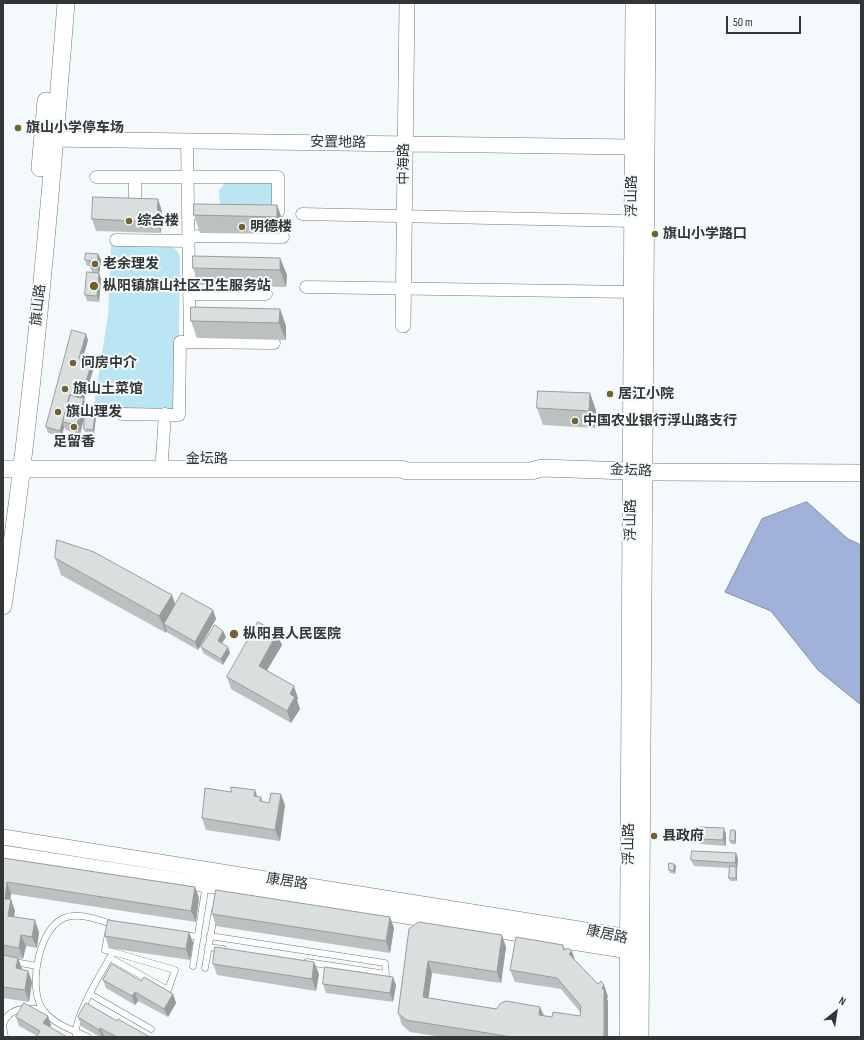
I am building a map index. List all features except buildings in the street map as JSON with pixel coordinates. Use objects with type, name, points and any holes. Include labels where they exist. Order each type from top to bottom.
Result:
[{"type":"main road","name":"旗山路","points":[[49,139],[54,3]]},
{"type":"main road","name":"旗山路","points":[[3,535],[13,463],[49,139],[66,3]]},
{"type":"main road","name":"浮山路","points":[[634,3],[632,292],[638,466]]},
{"type":"main road","name":"浮山路","points":[[628,1037],[633,944],[638,466],[647,3]]},
{"type":"main road","name":"金坛路","points":[[13,463],[162,459],[401,463]]},
{"type":"main road","name":"金坛路","points":[[638,466],[861,462]]},
{"type":"main road","name":"旗山路","points":[[3,606],[13,463]]},
{"type":"main road","name":"金坛路","points":[[13,463],[401,463]]},
{"type":"main road","name":"金坛路","points":[[401,463],[407,471],[531,471],[542,463],[861,473]]},
{"type":"main road","name":"浮山路","points":[[633,944],[640,1037]]},
{"type":"street","name":"中海路","points":[[403,325],[404,144],[407,3]]},
{"type":"street","name":"安置地路","points":[[49,139],[632,147]]},
{"type":"street","points":[[187,141],[190,342]]},
{"type":"street","points":[[96,177],[278,177],[278,212],[256,213]]},
{"type":"street","points":[[135,177],[135,202]]},
{"type":"street","points":[[188,213],[226,213]]},
{"type":"street","points":[[302,214],[632,221]]},
{"type":"street","points":[[116,240],[283,237]]},
{"type":"street","points":[[189,269],[205,269]]},
{"type":"street","points":[[306,287],[632,292]]},
{"type":"street","points":[[190,294],[266,294]]},
{"type":"street","points":[[122,414],[179,415],[180,342],[274,343]]},
{"type":"street","points":[[162,459],[165,414]]},
{"type":"street","name":"康居路","points":[[3,837],[633,944]]},
{"type":"street","name":"康居路","points":[[3,853],[214,891],[633,944]]},
{"type":"lane","points":[[205,968],[210,936],[214,891]]},
{"type":"lane","points":[[193,966],[197,941],[214,891]]},
{"type":"lane","points":[[88,1037],[75,1034],[51,1019],[43,1010],[38,1000],[36,989],[37,966],[46,938],[53,926],[61,920],[82,916],[120,926]]},
{"type":"lane","points":[[110,923],[105,950],[111,955],[168,990],[176,970],[111,955]]},
{"type":"lane","points":[[174,934],[208,946],[230,950]]},
{"type":"lane","points":[[210,936],[299,955],[344,967],[386,974],[385,963],[345,957],[299,955]]},
{"type":"lane","points":[[75,1034],[80,1014],[111,955]]},
{"type":"lane","points":[[344,967],[345,957]]},
{"type":"lane","points":[[3,960],[37,966]]},
{"type":"lane","points":[[90,994],[151,1029]]},
{"type":"lane","points":[[5,1037],[3,1025],[5,1018],[12,1011],[22,1008],[43,1010]]},
{"type":"shaded area","points":[[225,183],[272,183],[273,207],[223,207],[220,204],[219,190]]},
{"type":"shaded area","points":[[111,245],[163,245],[175,249],[179,254],[178,400],[175,409],[167,411],[93,411],[108,315]]},
{"type":"shaded area","points":[[807,502],[848,539],[861,545],[861,705],[818,670],[771,611],[725,592],[762,519]]},
{"type":"place","name":"旗山小学停车场","points":[[18,128]]},
{"type":"place","name":"综合楼","points":[[129,221]]},
{"type":"place","name":"明德楼","points":[[242,227]]},
{"type":"place","name":"旗山小学路口","points":[[655,234]]},
{"type":"place","name":"老余理发","points":[[95,264]]},
{"type":"place","name":"枞阳镇旗山社区卫生服务站","points":[[94,286]]},
{"type":"place","name":"问房中介","points":[[73,363]]},
{"type":"place","name":"旗山土菜馆","points":[[65,389]]},
{"type":"place","name":"居江小院","points":[[610,394]]},
{"type":"place","name":"旗山理发","points":[[58,412]]},
{"type":"place","name":"中国农业银行浮山路支行","points":[[575,421]]},
{"type":"place","name":"足留香","points":[[74,427]]},
{"type":"place","name":"枞阳县人民医院","points":[[234,634]]},
{"type":"place","name":"县政府","points":[[654,836]]}]
